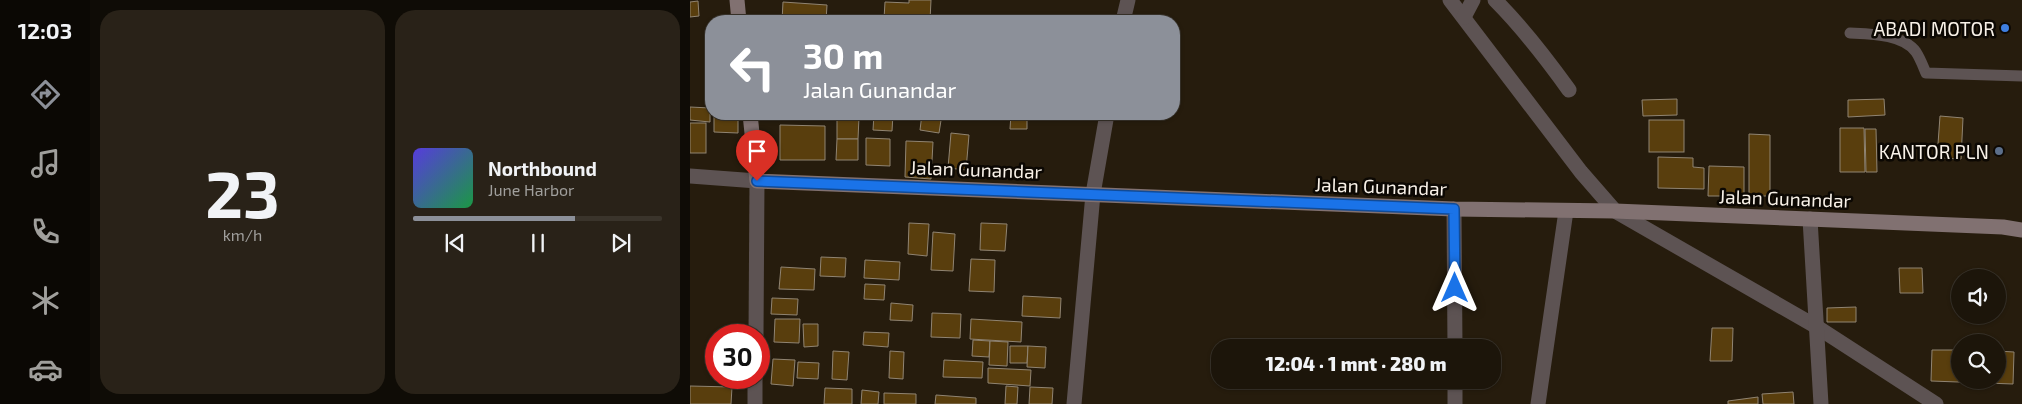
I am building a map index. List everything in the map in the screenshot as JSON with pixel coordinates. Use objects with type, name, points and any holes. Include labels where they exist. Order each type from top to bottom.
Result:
[{"type":"main road","points":[[737,0],[738,15]]},
{"type":"main road","points":[[751,120],[757,181]]},
{"type":"main road","name":"Jalan Gunandar","points":[[757,181],[1454,209],[1614,211],[2002,227]]},
{"type":"main road","points":[[2002,227],[2022,224]]},
{"type":"main road","points":[[2002,227],[2022,230]]},
{"type":"street","points":[[1124,15],[1128,0]]},
{"type":"street","points":[[1450,0],[1581,172],[1614,211],[1817,327],[1936,404]]},
{"type":"street","points":[[1464,16],[1472,0]]},
{"type":"street","points":[[1495,0],[1516,21],[1545,56],[1568,90]]},
{"type":"street","points":[[1074,404],[1093,194],[1106,120]]},
{"type":"street","points":[[690,176],[757,181],[756,324]]},
{"type":"street","points":[[1454,209],[1455,339]]},
{"type":"street","points":[[1538,404],[1566,211]]},
{"type":"street","points":[[1810,219],[1822,404]]},
{"type":"street","points":[[755,389],[755,404]]},
{"type":"street","points":[[1455,389],[1455,404]]},
{"type":"lane","points":[[1850,33],[1899,39],[1917,53],[1926,73],[2022,76]]},
{"type":"building","points":[[909,0],[931,0],[930,15],[884,15],[885,2],[909,3]]},
{"type":"building","points":[[698,1],[699,16],[690,17],[690,2]]},
{"type":"building","points":[[783,2],[827,5],[826,15],[782,15]]},
{"type":"building","points":[[1677,99],[1677,115],[1643,116],[1642,100]]},
{"type":"building","points":[[1884,99],[1885,115],[1848,117],[1848,100]]},
{"type":"building","points":[[690,107],[705,108],[705,120],[710,120],[710,122],[690,120]]},
{"type":"building","points":[[1940,116],[1963,118],[1961,159],[1937,158]]},
{"type":"building","points":[[714,120],[738,120],[738,133],[714,132]]},
{"type":"building","points":[[837,120],[859,120],[858,139],[837,139]]},
{"type":"building","points":[[874,120],[893,120],[892,131],[873,130]]},
{"type":"building","points":[[921,120],[941,120],[939,133],[920,130]]},
{"type":"building","points":[[1011,120],[1027,120],[1027,129],[1010,129]]},
{"type":"building","points":[[1649,120],[1684,120],[1684,152],[1649,152]]},
{"type":"building","points":[[690,123],[706,123],[706,153],[690,153]]},
{"type":"building","points":[[780,125],[825,126],[825,160],[780,160]]},
{"type":"building","points":[[1840,128],[1864,128],[1865,172],[1840,172]]},
{"type":"building","points":[[1865,129],[1876,129],[1877,172],[1866,172]]},
{"type":"building","points":[[951,133],[969,135],[966,170],[948,168]]},
{"type":"building","points":[[1749,134],[1770,135],[1770,196],[1749,196]]},
{"type":"building","points":[[866,138],[890,139],[890,166],[866,165]]},
{"type":"building","points":[[837,139],[858,139],[858,160],[836,160]]},
{"type":"building","points":[[906,141],[933,142],[931,179],[905,177]]},
{"type":"building","points":[[1658,157],[1693,158],[1693,167],[1704,168],[1704,189],[1658,188]]},
{"type":"building","points":[[1709,166],[1744,167],[1744,196],[1708,196]]},
{"type":"building","points":[[909,223],[929,224],[927,256],[908,254]]},
{"type":"building","points":[[981,223],[1007,224],[1005,251],[980,250]]},
{"type":"building","points":[[933,232],[955,234],[953,271],[931,270]]},
{"type":"building","points":[[821,257],[846,258],[845,277],[820,276]]},
{"type":"building","points":[[971,259],[995,260],[994,292],[969,291]]},
{"type":"building","points":[[865,260],[900,262],[899,280],[864,278]]},
{"type":"building","points":[[781,267],[815,269],[814,290],[779,289]]},
{"type":"building","points":[[1899,268],[1922,268],[1923,293],[1900,293]]},
{"type":"building","points":[[865,284],[885,285],[884,300],[864,299]]},
{"type":"building","points":[[1023,296],[1061,298],[1060,318],[1022,316]]},
{"type":"building","points":[[772,298],[798,299],[797,315],[771,314]]},
{"type":"building","points":[[891,303],[913,305],[912,321],[890,320]]},
{"type":"building","points":[[1856,307],[1856,322],[1827,322],[1827,308]]},
{"type":"building","points":[[932,313],[961,314],[960,338],[931,337]]},
{"type":"building","points":[[775,319],[800,319],[799,343],[774,342]]},
{"type":"building","points":[[971,319],[1022,322],[1021,342],[970,339]]},
{"type":"building","points":[[803,324],[818,324],[818,346],[804,347]]},
{"type":"building","points":[[1712,328],[1733,328],[1732,361],[1710,361]]},
{"type":"building","points":[[864,332],[889,333],[888,347],[863,345]]},
{"type":"building","points":[[973,340],[990,341],[989,357],[972,356]]},
{"type":"building","points":[[990,341],[1008,342],[1007,366],[989,365]]},
{"type":"building","points":[[1010,346],[1028,346],[1027,363],[1010,363]]},
{"type":"building","points":[[1028,346],[1046,347],[1045,368],[1027,367]]},
{"type":"building","points":[[1932,350],[1951,350],[1951,382],[1931,381]]},
{"type":"building","points":[[833,351],[849,352],[847,380],[832,379]]},
{"type":"building","points":[[890,351],[904,352],[903,379],[889,378]]},
{"type":"building","points":[[2006,352],[2014,352],[2013,384],[2006,384]]},
{"type":"building","points":[[773,359],[795,360],[793,386],[771,384]]},
{"type":"building","points":[[944,360],[983,362],[982,378],[943,377]]},
{"type":"building","points":[[798,362],[819,363],[818,379],[797,378]]},
{"type":"building","points":[[988,368],[1031,370],[1030,386],[988,383]]},
{"type":"building","points":[[690,386],[705,386],[705,389],[732,389],[731,404],[690,404]]},
{"type":"building","points":[[1006,386],[1018,387],[1017,404],[1005,404]]},
{"type":"building","points":[[1030,387],[1053,388],[1052,404],[1029,404]]},
{"type":"building","points":[[825,388],[852,389],[852,404],[824,404]]},
{"type":"building","points":[[862,390],[879,392],[878,404],[861,404]]},
{"type":"building","points":[[1793,392],[1794,404],[1763,404],[1762,394]]},
{"type":"building","points":[[884,393],[916,394],[916,404],[884,404]]},
{"type":"building","points":[[936,395],[976,398],[976,404],[935,404]]},
{"type":"building","points":[[1758,397],[1758,404],[1728,404],[1728,401]]},
{"type":"place","name":"ABADI MOTOR","points":[[2005,28]]},
{"type":"place","name":"KANTOR PLN","points":[[1999,151]]},
{"type":"route","points":[[757,181],[1454,209],[1455,288]]}]
